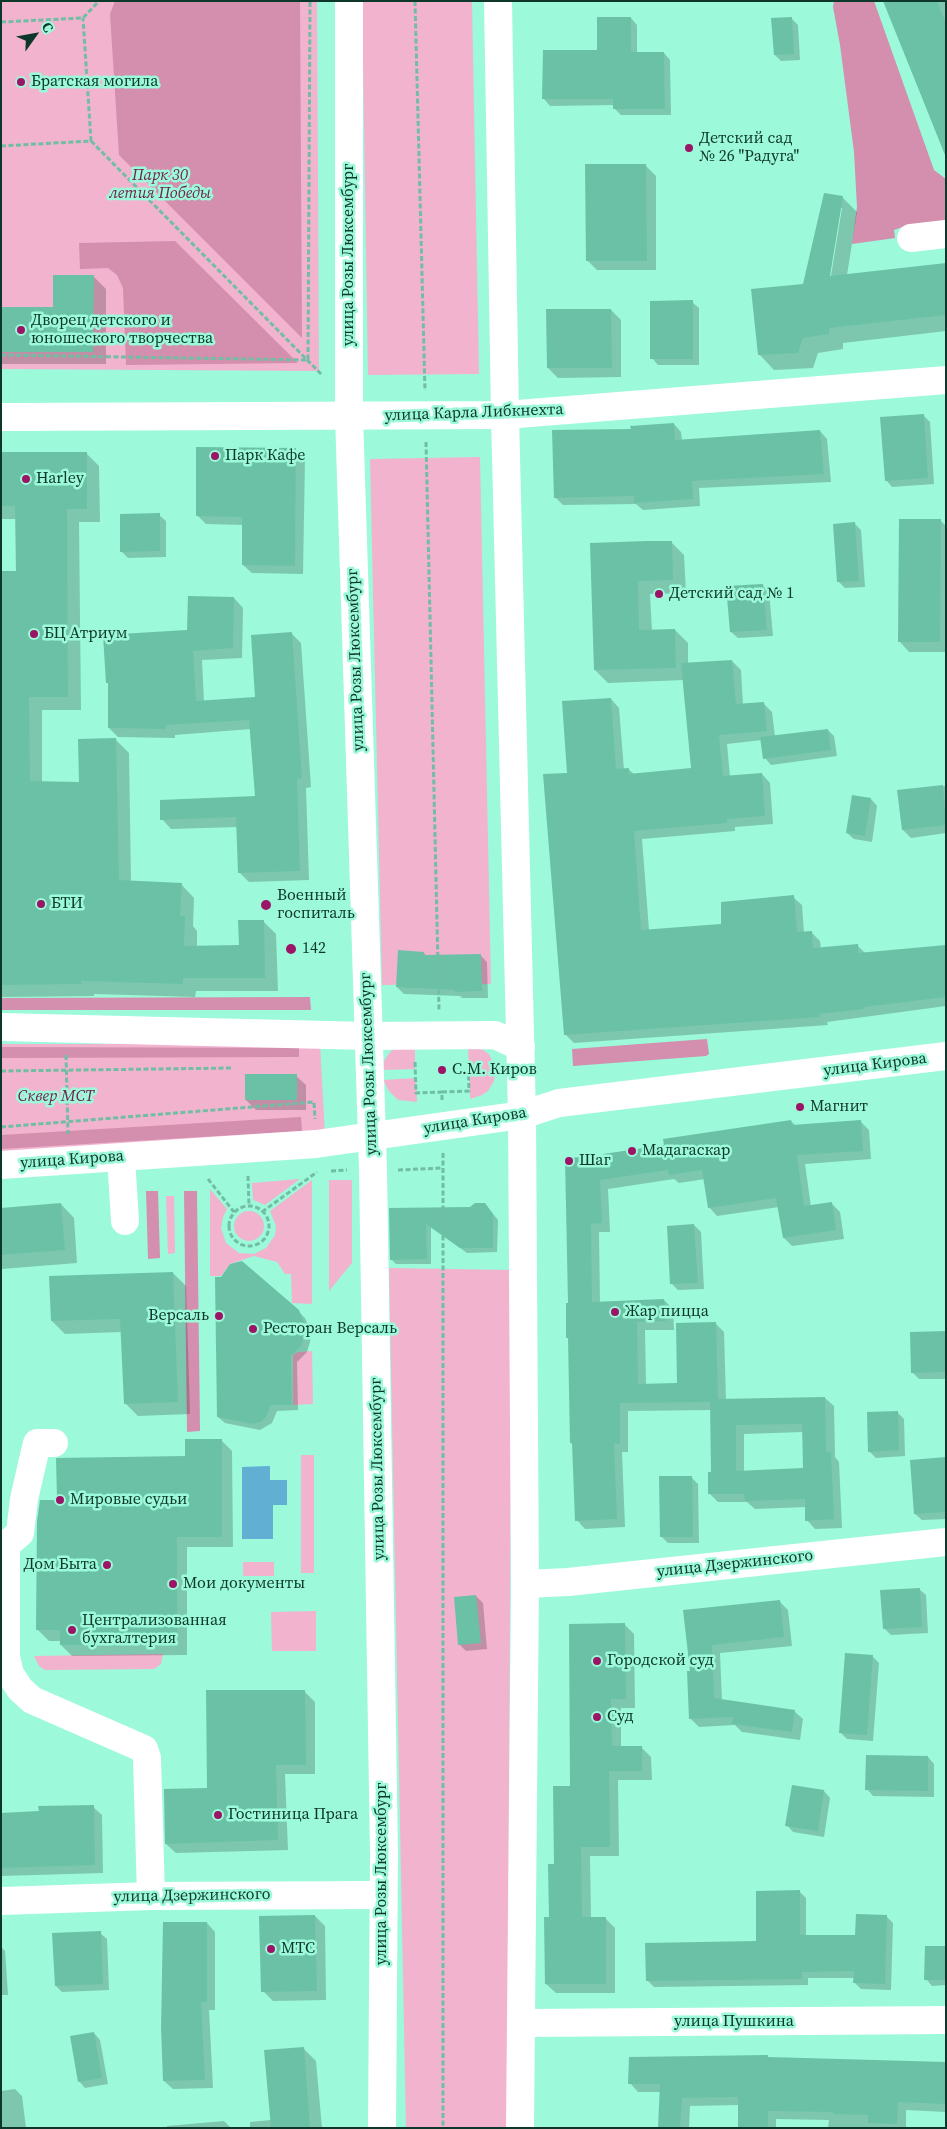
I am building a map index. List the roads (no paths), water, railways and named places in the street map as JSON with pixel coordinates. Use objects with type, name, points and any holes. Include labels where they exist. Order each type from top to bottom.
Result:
[{"type":"main road","name":"улица Розы Люксембург","points":[[349,1],[349,415],[372,1137],[383,1815],[382,2128]]},
{"type":"main road","points":[[498,1],[505,415],[522,1115],[525,1584],[520,2128]]},
{"type":"main road","points":[[911,238],[946,234]]},
{"type":"main road","name":"улица Карла Либкнехта","points":[[1,417],[505,415],[946,380]]},
{"type":"main road","points":[[1,1027],[368,1036],[495,1035],[521,1048]]},
{"type":"main road","name":"улица Кирова","points":[[1,1165],[316,1144],[522,1115],[559,1103],[946,1056]]},
{"type":"main road","points":[[122,1157],[125,1221]]},
{"type":"main road","points":[[54,1442],[37,1443],[24,1499],[20,1533],[6,1545],[6,1657],[10,1674],[20,1689],[32,1700],[144,1749],[147,1758],[151,1896]]},
{"type":"main road","name":"улица Дзержинского","points":[[525,1584],[568,1582],[946,1542]]},
{"type":"main road","name":"улица Дзержинского","points":[[1,1901],[151,1896],[382,1894]]},
{"type":"main road","name":"улица Пушкина","points":[[522,2023],[946,2020]]},
{"type":"water","points":[[270,1466],[270,1480],[287,1480],[287,1505],[273,1505],[273,1539],[242,1539],[242,1467]]},
{"type":"place","name":"Братская могила","points":[[21,82]]},
{"type":"place","name":"Детский сад № 26 \"Радуга\"","points":[[689,148]]},
{"type":"place","name":"Дворец детского и юношеского творчества","points":[[21,330]]},
{"type":"place","name":"Парк Кафе","points":[[215,456]]},
{"type":"place","name":"Harley","points":[[26,479]]},
{"type":"place","name":"Детский сад № 1","points":[[659,594]]},
{"type":"place","name":"БЦ Атриум","points":[[34,634]]},
{"type":"place","name":"БТИ","points":[[41,904]]},
{"type":"place","name":"Военный госпиталь","points":[[266,905]]},
{"type":"place","name":"142","points":[[291,949]]},
{"type":"place","name":"С.М. Киров","points":[[442,1070]]},
{"type":"place","name":"Магнит","points":[[800,1107]]},
{"type":"place","name":"Мадагаскар","points":[[632,1151]]},
{"type":"place","name":"Шаг","points":[[569,1161]]},
{"type":"place","name":"Жар пицца","points":[[615,1312]]},
{"type":"place","name":"Версаль","points":[[219,1316]]},
{"type":"place","name":"Ресторан Версаль","points":[[253,1329]]},
{"type":"place","name":"Мировые судьи","points":[[60,1500]]},
{"type":"place","name":"Дом Быта","points":[[107,1565]]},
{"type":"place","name":"Мои документы","points":[[173,1584]]},
{"type":"place","name":"Централизованная бухгалтерия","points":[[72,1630]]},
{"type":"place","name":"Городской суд","points":[[597,1661]]},
{"type":"place","name":"Суд","points":[[597,1717]]},
{"type":"place","name":"Гостиница Прага","points":[[218,1815]]},
{"type":"place","name":"МТС","points":[[271,1949]]},
{"type":"park label","name":"Парк 30 летия Победы","points":[[160,185]]},
{"type":"park label","name":"Сквер МСТ","points":[[56,1097]]}]
